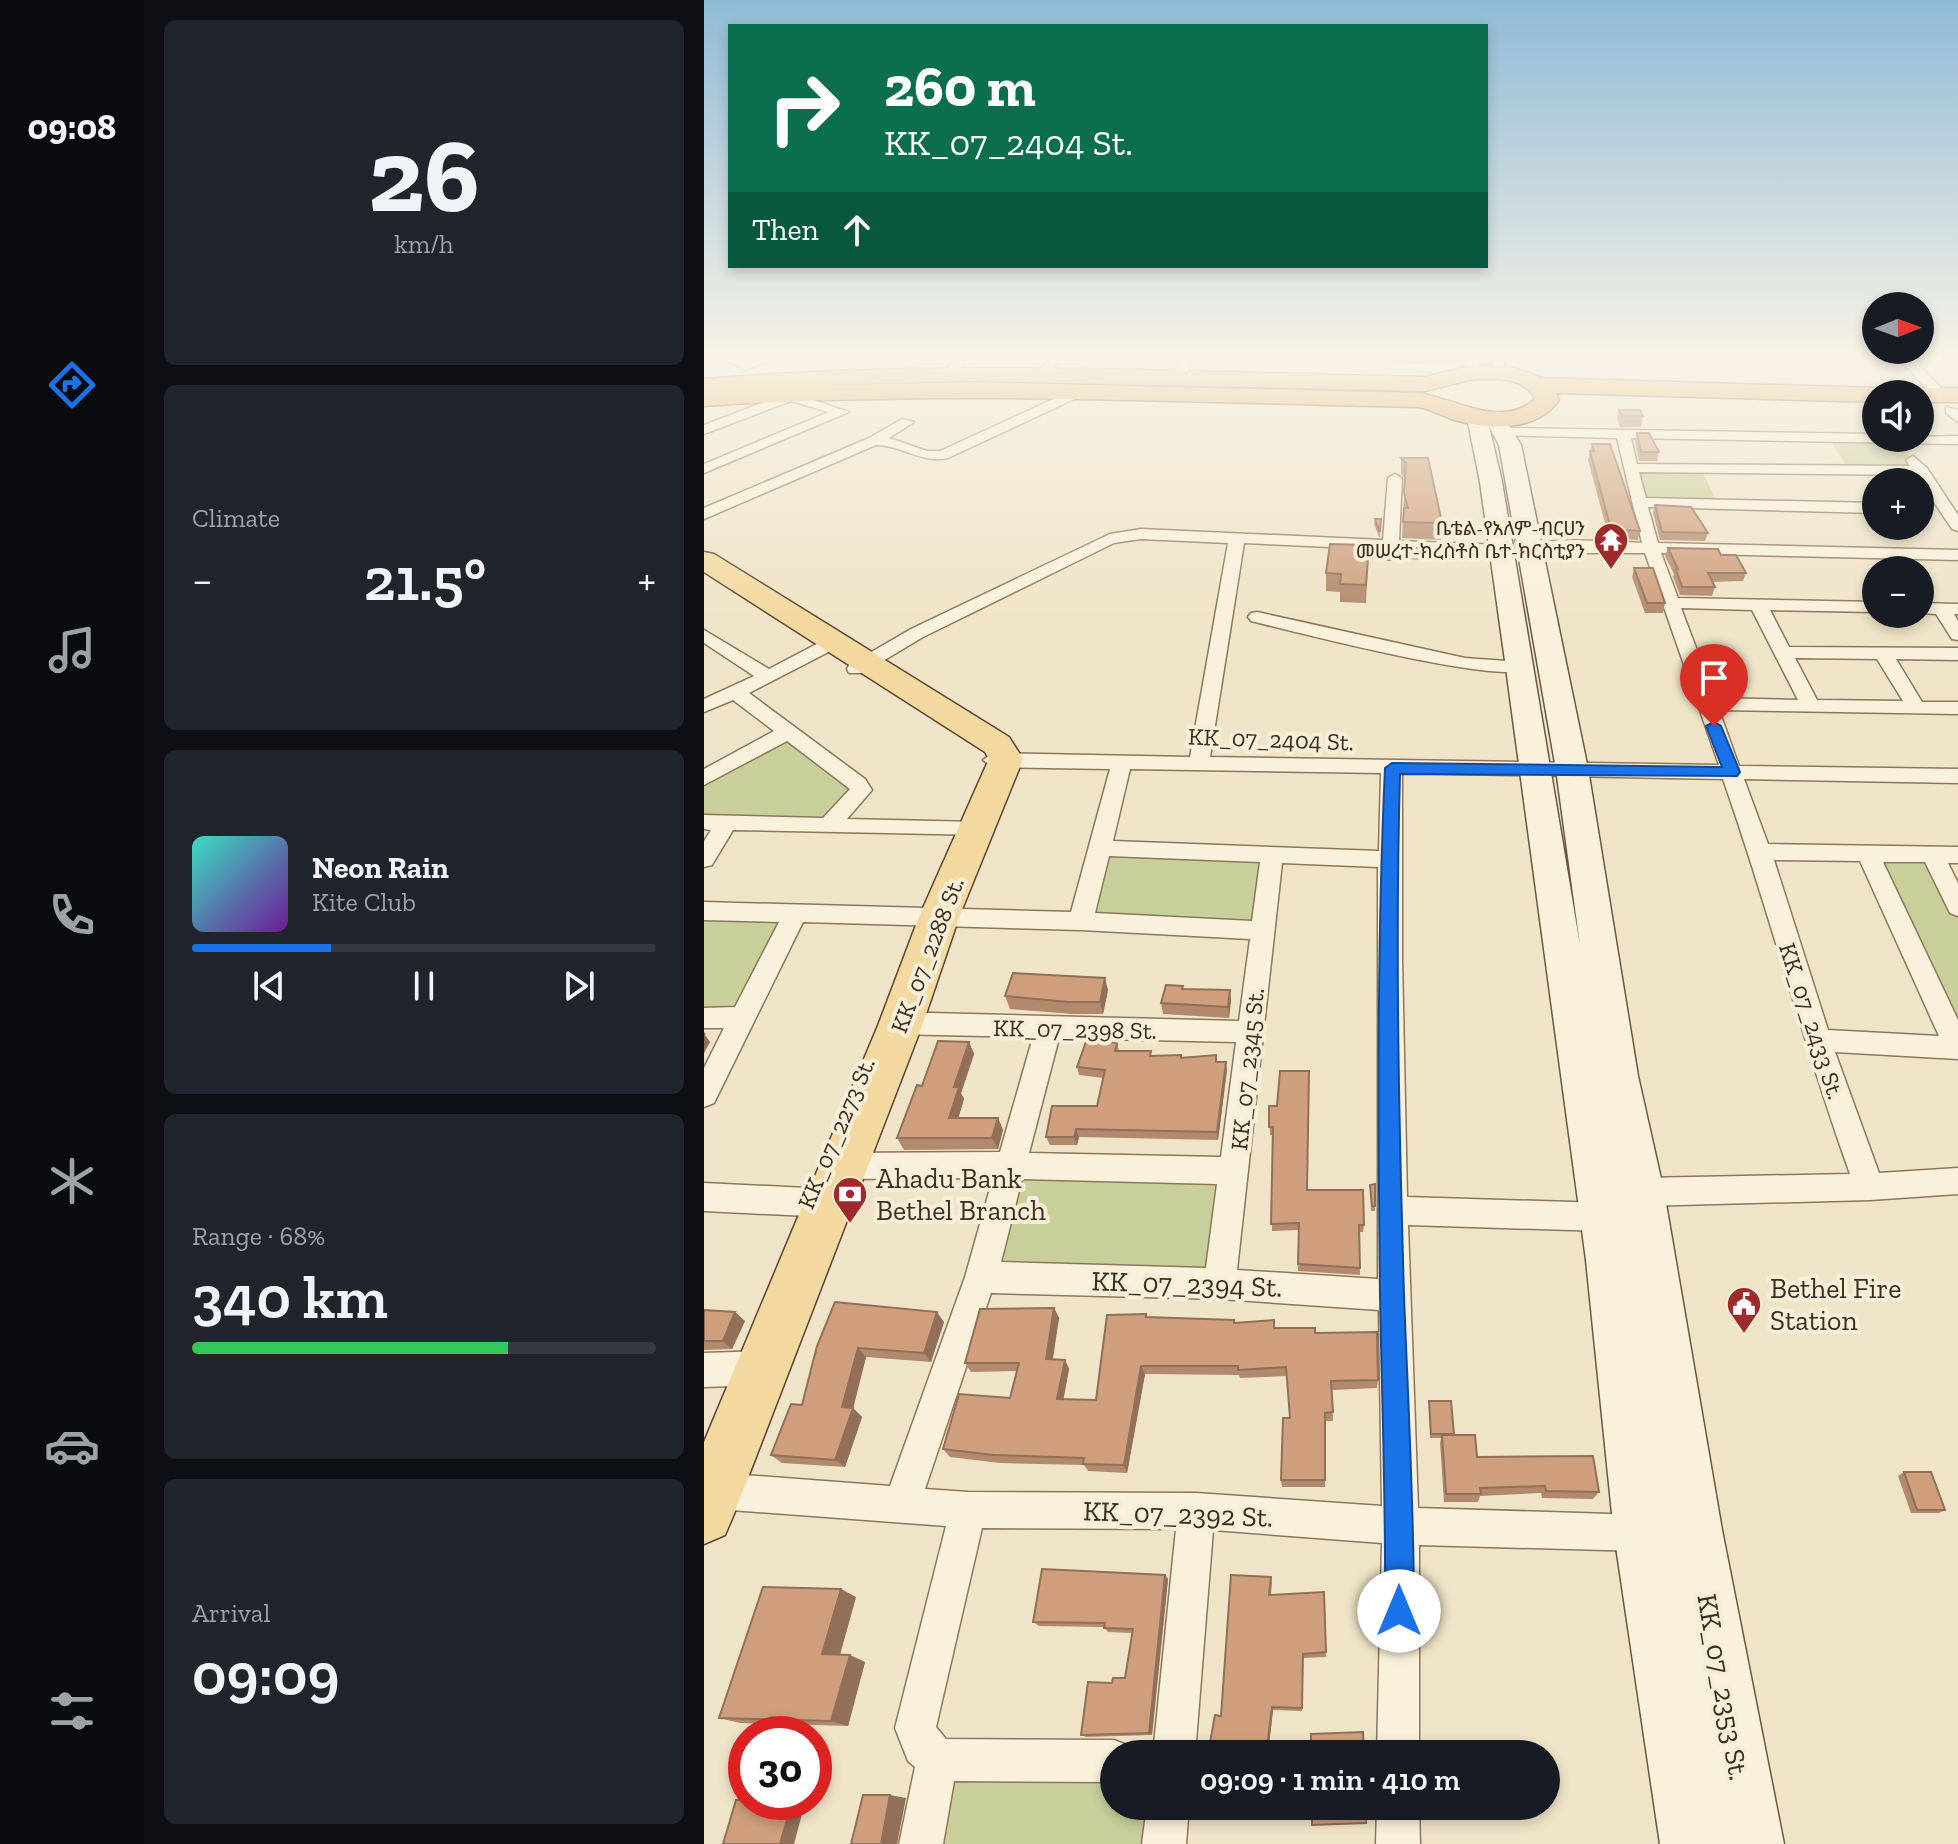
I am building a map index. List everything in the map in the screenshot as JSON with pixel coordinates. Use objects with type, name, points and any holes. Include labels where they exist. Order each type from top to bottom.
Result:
[{"type":"main road","points":[[704,560],[845,655]]},
{"type":"main road","points":[[704,570],[997,745],[999,759]]},
{"type":"main road","name":"KK_07_2273 St.","points":[[706,1489],[737,1369],[825,1185],[933,916],[971,830],[989,776],[999,759]]},
{"type":"street","points":[[753,444],[761,447]]},
{"type":"street","points":[[704,469],[768,444]]},
{"type":"street","points":[[704,514],[867,444]]},
{"type":"street","points":[[892,444],[927,458],[935,458],[965,444]]},
{"type":"street","points":[[1494,444],[1502,550],[1520,668],[1553,769],[1642,1192],[1622,1247]]},
{"type":"street","points":[[1509,444],[1529,548],[1553,769],[1622,1247],[1669,1531],[1692,1844]]},
{"type":"street","points":[[1625,444],[1651,548],[1732,772]]},
{"type":"street","points":[[1832,444],[1850,471]]},
{"type":"street","points":[[1907,452],[1920,468]]},
{"type":"street","points":[[1631,468],[1709,486],[1862,506]]},
{"type":"street","points":[[1641,502],[1709,486],[1862,471]]},
{"type":"street","points":[[1391,544],[1395,478]]},
{"type":"street","points":[[1934,490],[1958,526]]},
{"type":"street","points":[[1934,509],[1946,509]]},
{"type":"street","points":[[708,699],[735,692],[768,677],[917,633],[1110,539],[1128,536],[1502,550]]},
{"type":"street","points":[[1199,763],[1236,540]]},
{"type":"street","points":[[1529,548],[1958,555]]},
{"type":"street","points":[[1672,603],[1862,607]]},
{"type":"street","points":[[1758,604],[1810,705]]},
{"type":"street","points":[[1949,608],[1958,635]]},
{"type":"street","points":[[1257,617],[1465,664],[1520,668]]},
{"type":"street","points":[[704,635],[768,677]]},
{"type":"street","points":[[1783,652],[1958,654]]},
{"type":"street","points":[[1883,653],[1916,707]]},
{"type":"street","points":[[735,692],[858,784],[861,790],[827,827]]},
{"type":"street","points":[[1705,704],[1958,708]]},
{"type":"street","points":[[704,778],[788,732]]},
{"type":"street","name":"KK_07_2404 St.","points":[[999,759],[1958,776]]},
{"type":"street","points":[[1081,921],[1122,761]]},
{"type":"street","points":[[1392,768],[1389,859],[1392,1295],[1400,1526],[1398,1740]]},
{"type":"street","name":"KK_07_2433 St.","points":[[1732,772],[1840,1107],[1870,1187]]},
{"type":"street","points":[[704,859],[715,823],[971,830]]},
{"type":"street","points":[[1100,848],[1389,859]]},
{"type":"street","points":[[1760,852],[1958,855]]},
{"type":"street","name":"KK_07_2345 St.","points":[[1220,1284],[1272,854]]},
{"type":"street","points":[[1820,1040],[1958,1048],[1868,854]]},
{"type":"street","points":[[1933,855],[1958,907]]},
{"type":"street","points":[[704,911],[1081,921],[1264,931]]},
{"type":"street","points":[[704,1095],[796,912]]},
{"type":"street","points":[[704,1018],[745,1017]]},
{"type":"street","name":"KK_07_2398 St.","points":[[891,1023],[1250,1032]]},
{"type":"street","points":[[901,1506],[940,1403],[981,1277],[1048,1029]]},
{"type":"street","points":[[704,1197],[1010,1165],[1235,1171]]},
{"type":"street","points":[[1642,1192],[1870,1187],[1958,1181]]},
{"type":"street","points":[[1392,1211],[1622,1247]]},
{"type":"street","name":"KK_07_2394 St.","points":[[981,1277],[1220,1284],[1392,1295]]},
{"type":"street","name":"KK_07_2392 St.","points":[[706,1489],[968,1510],[1196,1511],[1400,1526],[1669,1531]]},
{"type":"street","points":[[968,1510],[915,1728],[923,1746],[937,1760],[1100,1761]]},
{"type":"street","points":[[1175,1740],[1196,1511]]},
{"type":"street","name":"KK_07_2353 St.","points":[[1669,1531],[1752,1844]]},
{"type":"street","points":[[921,1844],[937,1760]]},
{"type":"street","points":[[1164,1844],[1167,1820]]},
{"type":"street","points":[[1398,1820],[1398,1844]]},
{"type":"green space","points":[[1833,444],[1862,444],[1862,452],[1906,452],[1919,468],[1862,468],[1862,471],[1850,471]]},
{"type":"green space","points":[[1631,468],[1701,469],[1718,504],[1641,502]]},
{"type":"green space","points":[[788,732],[861,790],[827,827],[704,822],[704,778]]},
{"type":"green space","points":[[1100,848],[1272,854],[1264,931],[1081,921]]},
{"type":"green space","points":[[1868,854],[1933,855],[1958,907],[1958,1048]]},
{"type":"green space","points":[[704,911],[796,912],[745,1017],[704,1018]]},
{"type":"green space","points":[[1010,1165],[1235,1171],[1220,1284],[982,1277]]},
{"type":"green space","points":[[937,1760],[1100,1761],[1100,1820],[1167,1820],[1164,1844],[921,1844]]},
{"type":"building","points":[[1592,444],[1610,444],[1640,531],[1611,529],[1590,451],[1594,451]]},
{"type":"building","points":[[1639,444],[1655,444],[1659,452],[1641,452]]},
{"type":"building","points":[[1401,458],[1428,458],[1442,523],[1403,522],[1404,508],[1408,508],[1404,493],[1406,463]]},
{"type":"building","points":[[1655,505],[1691,507],[1708,533],[1662,532]]},
{"type":"building","points":[[1375,519],[1381,519],[1380,531],[1379,531]]},
{"type":"building","points":[[1330,544],[1369,545],[1366,585],[1340,584],[1341,574],[1326,573]]},
{"type":"building","points":[[1385,547],[1444,549],[1445,555],[1388,555]]},
{"type":"building","points":[[1668,548],[1718,549],[1721,555],[1736,555],[1746,573],[1708,573],[1715,587],[1682,587]]},
{"type":"building","points":[[1634,568],[1653,568],[1665,603],[1647,603]]},
{"type":"building","points":[[1013,973],[1105,978],[1100,1002],[1068,1002],[1005,996]]},
{"type":"building","points":[[1166,985],[1183,986],[1182,989],[1230,990],[1228,1007],[1161,1003]]},
{"type":"building","points":[[1087,1039],[1117,1043],[1115,1051],[1151,1051],[1150,1056],[1181,1055],[1181,1058],[1216,1055],[1216,1062],[1226,1062],[1217,1132],[1076,1129],[1074,1137],[1046,1137],[1052,1106],[1097,1106],[1105,1070],[1077,1067]]},
{"type":"building","points":[[938,1041],[969,1042],[954,1087],[959,1087],[949,1118],[998,1118],[992,1138],[897,1138],[917,1085],[922,1086]]},
{"type":"building","points":[[1280,1071],[1309,1071],[1307,1190],[1363,1190],[1364,1225],[1359,1225],[1360,1268],[1298,1264],[1299,1223],[1271,1224],[1273,1127],[1269,1127],[1269,1106],[1277,1106]]},
{"type":"building","points":[[1375,1184],[1375,1206],[1372,1206],[1370,1185]]},
{"type":"building","points":[[835,1302],[937,1312],[924,1353],[858,1348],[842,1407],[853,1408],[835,1460],[771,1455],[791,1404],[802,1405],[817,1346]]},
{"type":"building","points":[[1054,1308],[1046,1359],[1065,1360],[1057,1399],[1096,1400],[1107,1315],[1146,1314],[1146,1317],[1234,1320],[1234,1323],[1274,1320],[1274,1328],[1315,1328],[1315,1333],[1377,1332],[1378,1380],[1331,1381],[1333,1412],[1325,1413],[1325,1480],[1281,1480],[1283,1418],[1290,1418],[1286,1367],[1238,1370],[1238,1366],[1141,1366],[1124,1465],[1083,1464],[1084,1458],[993,1455],[943,1449],[959,1394],[1010,1398],[1019,1363],[965,1363],[980,1309]]},
{"type":"building","points":[[704,1310],[735,1312],[723,1341],[704,1341]]},
{"type":"building","points":[[1429,1401],[1451,1401],[1454,1434],[1431,1434]]},
{"type":"building","points":[[1442,1435],[1475,1435],[1477,1457],[1593,1456],[1599,1492],[1546,1491],[1545,1486],[1480,1488],[1481,1494],[1446,1494]]},
{"type":"building","points":[[1904,1472],[1931,1472],[1945,1510],[1917,1510]]},
{"type":"building","points":[[1042,1569],[1165,1575],[1149,1733],[1081,1735],[1088,1682],[1112,1683],[1113,1678],[1125,1678],[1133,1629],[1104,1628],[1105,1623],[1033,1622]]},
{"type":"building","points":[[1231,1575],[1271,1577],[1269,1595],[1324,1592],[1326,1652],[1303,1654],[1302,1708],[1272,1707],[1268,1740],[1211,1740],[1215,1715],[1221,1716]]},
{"type":"building","points":[[763,1587],[841,1589],[822,1654],[850,1655],[832,1718],[719,1718]]},
{"type":"building","points":[[1363,1732],[1363,1740],[1311,1740],[1311,1734]]},
{"type":"building","points":[[863,1795],[890,1795],[881,1844],[851,1844]]},
{"type":"building","points":[[730,1820],[787,1820],[780,1844],[723,1844]]},
{"type":"building","points":[[1312,1820],[1366,1820],[1366,1823],[1312,1825]]},
{"type":"place","name":"ቤቴል-የአለም-ብርሀን መሠረተ-ክረስቶስ ቤተ-ክርስቲያን","points":[[1611,571]]},
{"type":"place","name":"Ahadu Bank Bethel Branch","points":[[850,1225]]},
{"type":"place","name":"Bethel Fire Station","points":[[1744,1335]]},
{"type":"route","points":[[1399,1611],[1400,1526],[1392,1295],[1389,859],[1392,768],[1732,772],[1714,726]]}]
